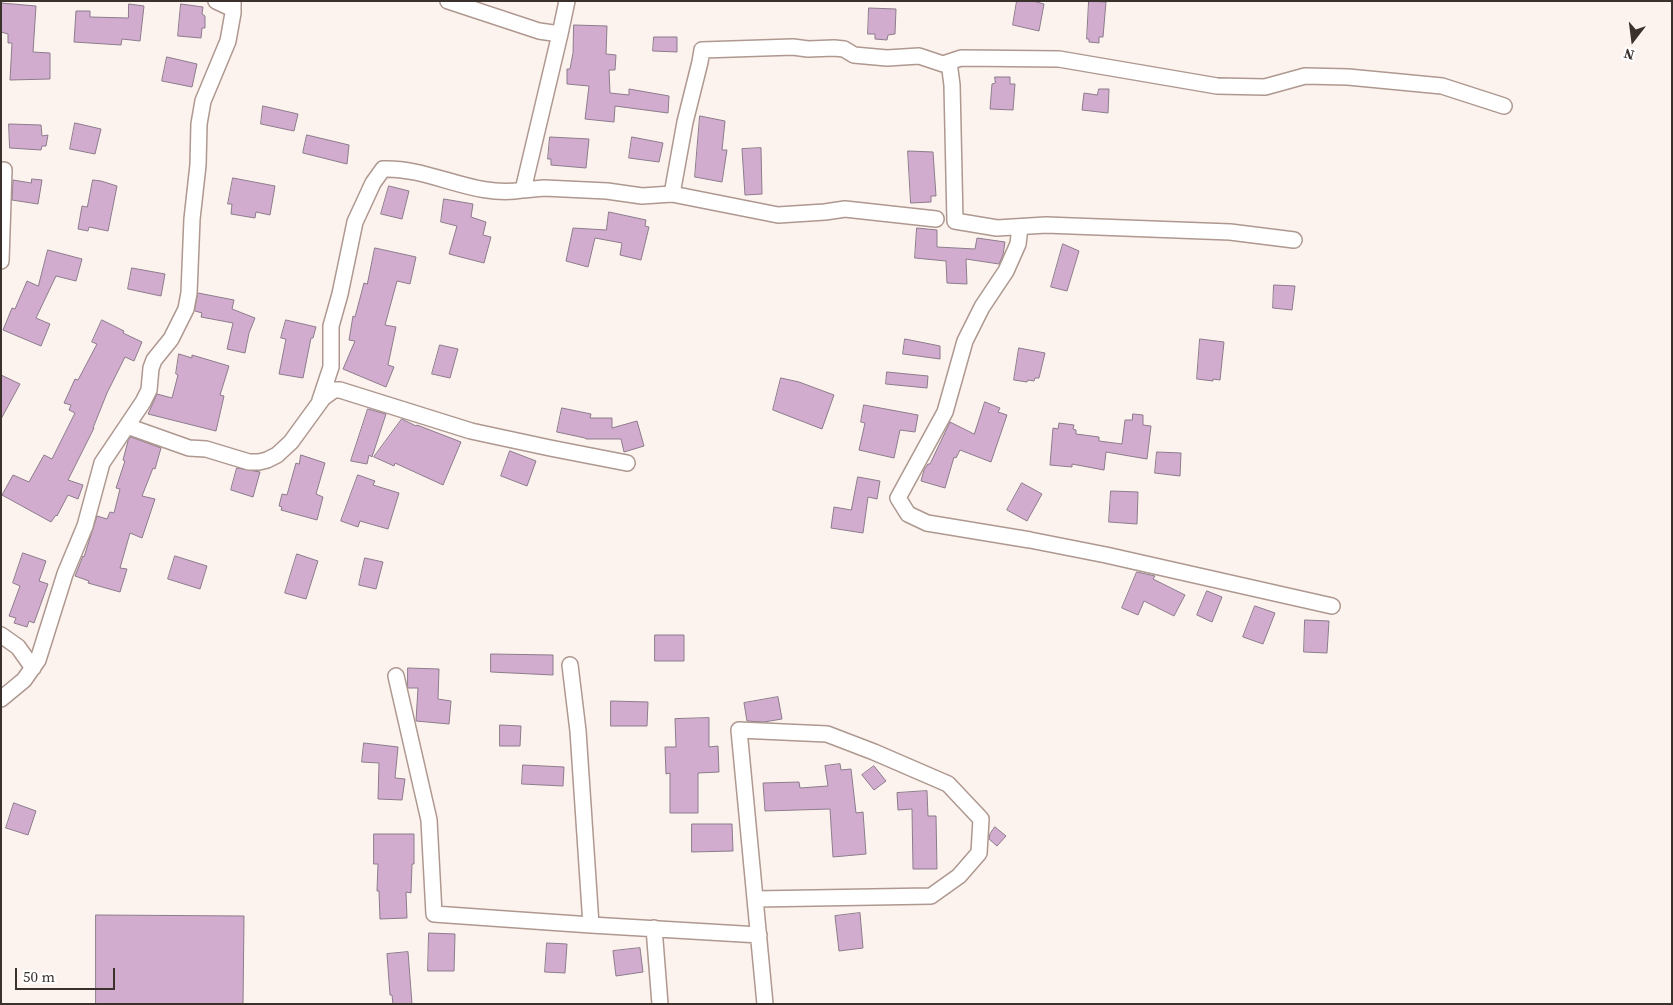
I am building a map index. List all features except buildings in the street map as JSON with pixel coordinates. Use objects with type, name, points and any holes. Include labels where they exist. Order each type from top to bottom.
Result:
[{"type":"street","points":[[1,699],[24,680],[38,660],[65,574],[85,526],[102,463],[143,402],[149,390],[151,368],[154,360],[171,339],[186,309],[189,293],[192,219],[203,101],[228,41],[233,5],[216,1]]},
{"type":"street","points":[[448,1],[539,31],[560,34]]},
{"type":"street","points":[[523,190],[567,1]]},
{"type":"street","points":[[672,194],[685,122],[702,50],[794,47],[834,48],[844,49],[854,55],[886,58],[919,56],[943,64],[961,58],[1059,59],[1217,86],[1265,87],[1305,76],[1348,77],[1442,86],[1504,106]]},
{"type":"street","points":[[949,62],[952,85],[955,221],[997,228],[1046,225],[1122,227],[1166,231],[1230,232],[1294,240]]},
{"type":"street","points":[[318,406],[331,367],[330,326],[340,294],[355,222],[372,183],[383,169],[400,168],[486,190],[510,192],[544,188],[607,191],[642,196],[672,194],[778,215],[845,209],[936,219]]},
{"type":"street","points":[[1,261],[4,170]]},
{"type":"street","points":[[1020,226],[1018,244],[1006,271],[982,307],[965,341],[945,412],[898,498],[908,514],[927,524],[1030,540],[1106,555],[1332,606]]},
{"type":"street","points":[[128,426],[189,448],[206,450],[248,462],[259,462],[277,455],[292,442],[329,392],[340,390],[472,431],[627,463]]},
{"type":"street","points":[[1,635],[18,647],[33,668]]},
{"type":"street","points":[[570,665],[578,731],[591,925]]},
{"type":"street","points":[[396,676],[429,820],[434,914],[759,935]]},
{"type":"street","points":[[756,899],[931,896],[959,876],[979,853],[981,818],[948,784],[827,734],[739,730],[765,1004]]},
{"type":"street","points":[[654,928],[660,1004]]}]
